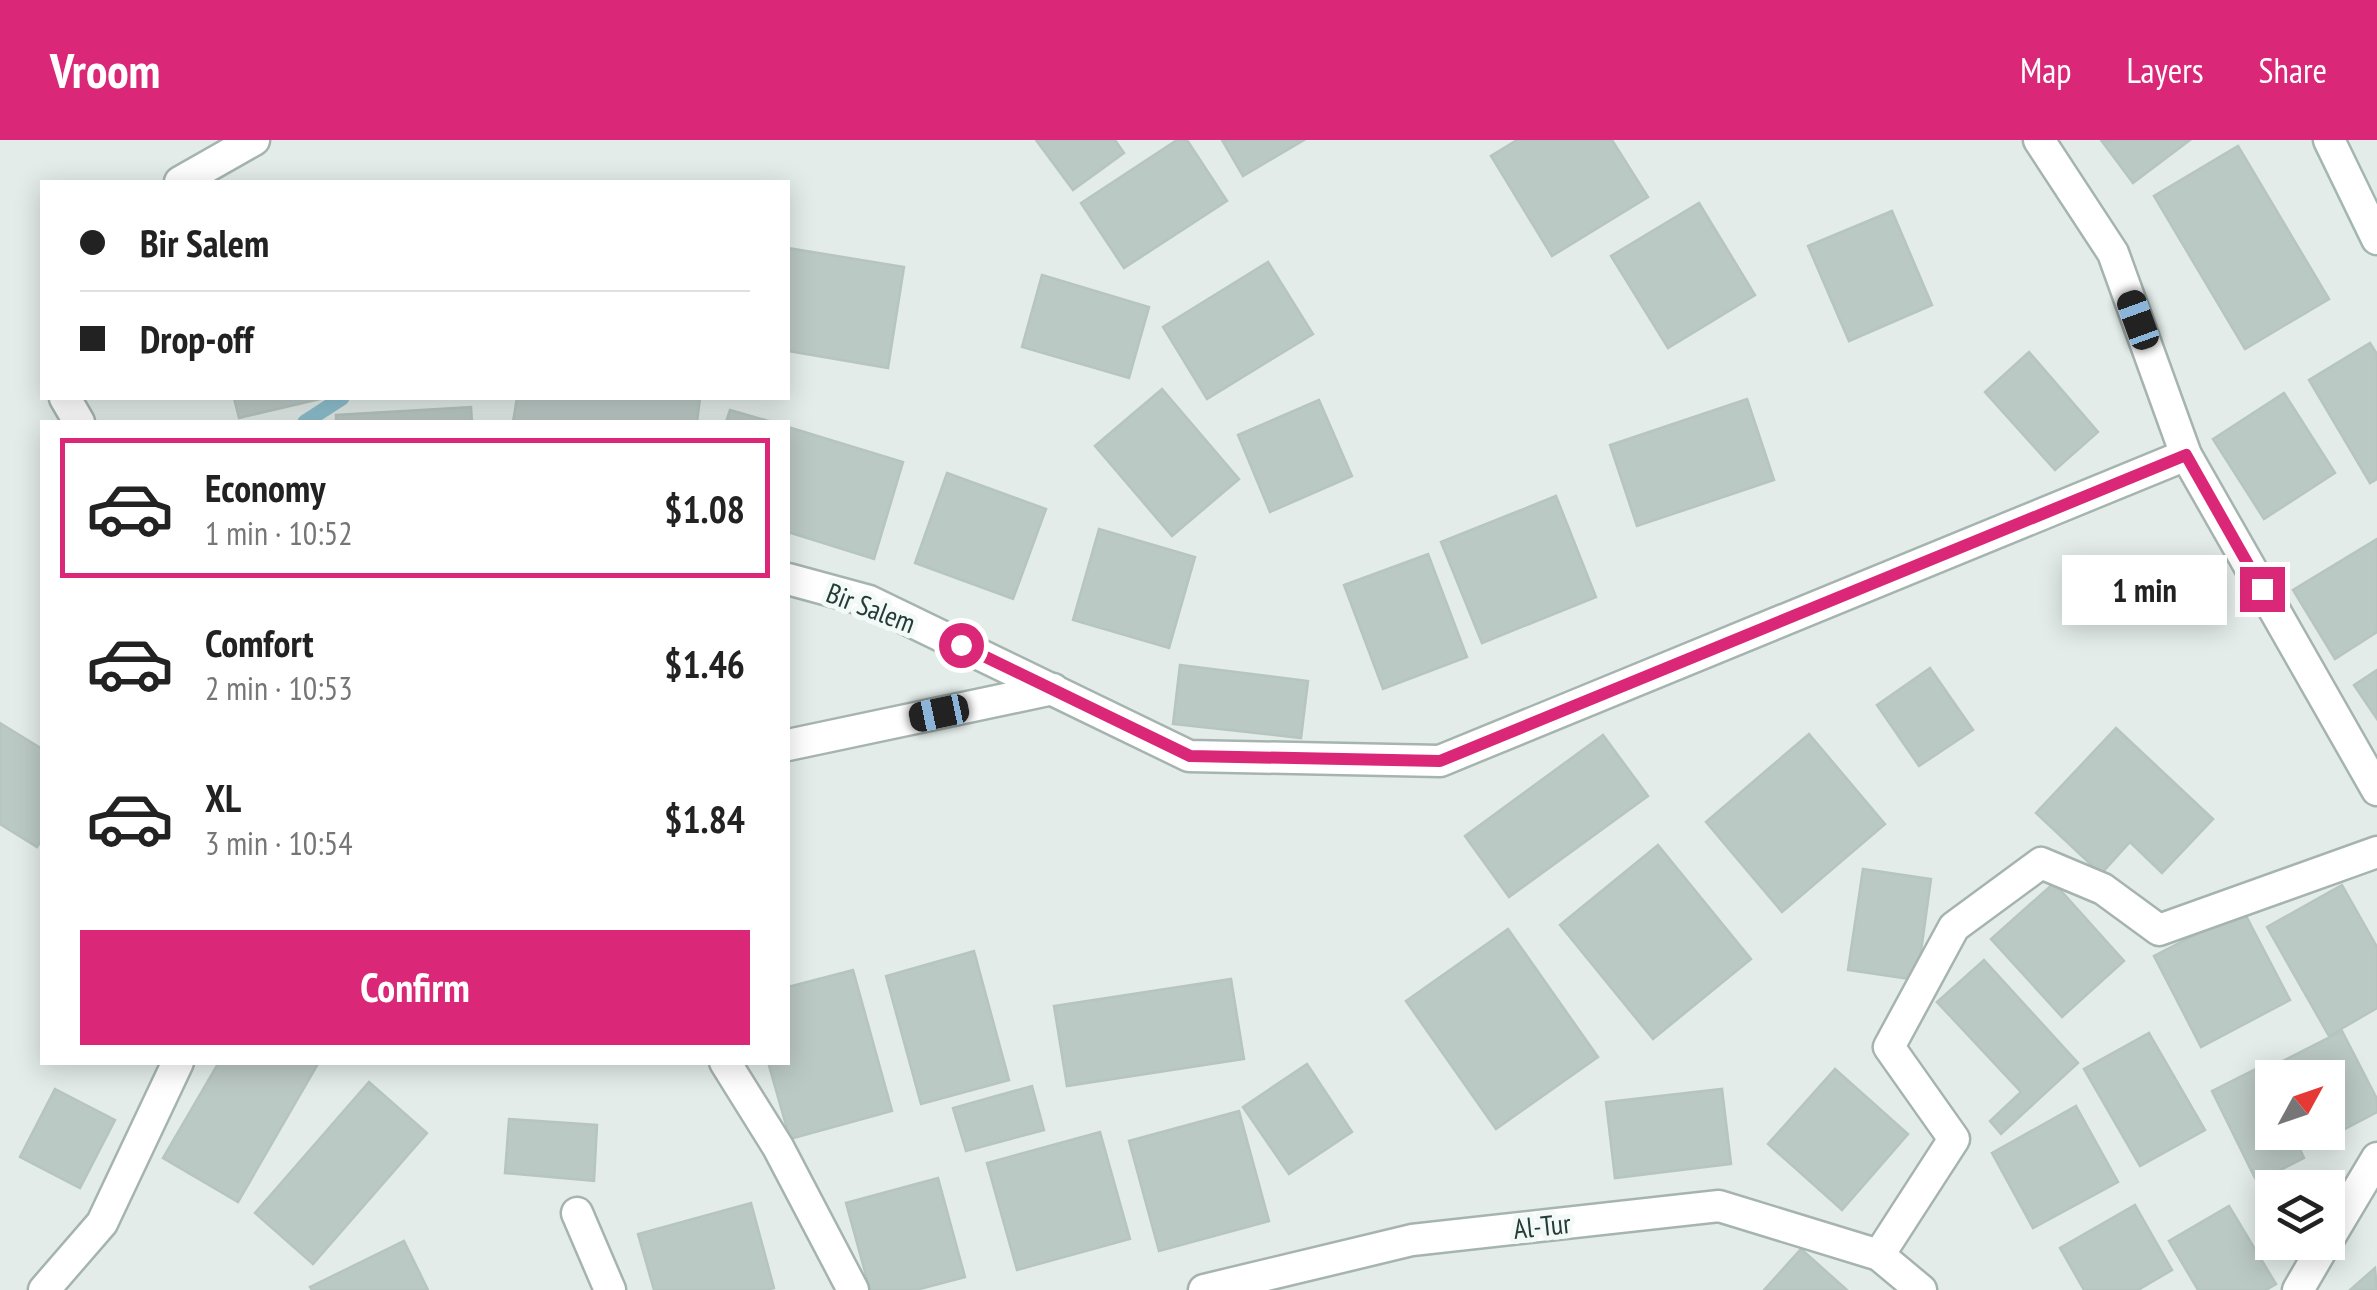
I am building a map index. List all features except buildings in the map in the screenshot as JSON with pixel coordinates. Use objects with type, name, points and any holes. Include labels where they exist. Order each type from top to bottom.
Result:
[{"type":"street","points":[[184,180],[254,140]]},
{"type":"street","points":[[2040,140],[2113,254],[2186,455],[2377,790]]},
{"type":"street","points":[[2330,140],[2377,239]]},
{"type":"street","name":"Bir Salem","points":[[790,579],[869,602],[1190,756],[1440,761],[2186,455]]},
{"type":"street","points":[[790,746],[1053,689]]},
{"type":"street","points":[[1879,1255],[1954,1139],[1889,1047],[1954,928],[2040,862],[2103,889],[2160,930],[2377,852]]},
{"type":"street","points":[[44,1290],[102,1223],[177,1065]]},
{"type":"street","points":[[727,1065],[778,1147],[854,1290]]},
{"type":"street","points":[[2345,1212],[2377,1158]]},
{"type":"street","name":"Al-Tur","points":[[1204,1290],[1412,1240],[1719,1206],[1879,1255]]},
{"type":"street","points":[[577,1213],[610,1290]]},
{"type":"street","points":[[1879,1255],[1895,1290]]},
{"type":"street","points":[[1879,1255],[1922,1290]]},
{"type":"street","points":[[2298,1290],[2316,1260]]},
{"type":"waterway","points":[[308,420],[339,400]]},
{"type":"route","points":[[961,645],[1190,756],[1440,761],[2186,455],[2262,589]]}]
